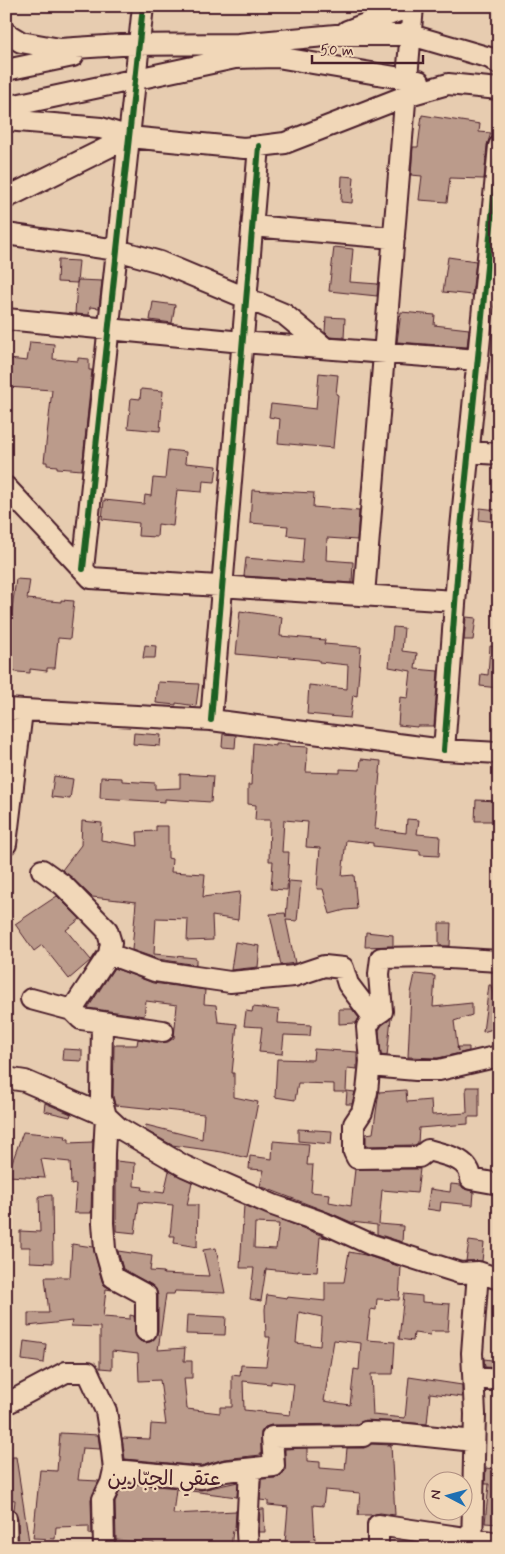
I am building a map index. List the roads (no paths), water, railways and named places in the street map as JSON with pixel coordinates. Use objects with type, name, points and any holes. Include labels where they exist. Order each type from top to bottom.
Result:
[{"type":"street","points":[[83,569],[135,79],[130,45],[143,6]]},
{"type":"street","points":[[277,57],[413,6],[364,595]]},
{"type":"street","points":[[6,33],[21,42],[60,49],[130,45],[238,44],[336,35],[411,36],[490,58],[499,64]]},
{"type":"street","points":[[6,70],[130,45]]},
{"type":"street","points":[[6,107],[235,58],[277,57],[406,88],[448,84],[499,89]]},
{"type":"street","points":[[6,120],[101,128],[129,137],[244,148],[285,143],[406,88]]},
{"type":"street","points":[[6,198],[129,137]]},
{"type":"street","points":[[212,720],[259,146]]},
{"type":"street","points":[[444,750],[455,601],[499,146]]},
{"type":"street","points":[[252,226],[394,238]]},
{"type":"street","points":[[6,234],[117,250],[160,262],[246,300],[284,314],[325,348]]},
{"type":"street","points":[[6,319],[242,342],[478,360]]},
{"type":"street","points":[[469,452],[499,454]]},
{"type":"street","points":[[6,487],[92,578],[455,601]]},
{"type":"street","points":[[6,844],[14,710],[212,720],[444,750],[499,753]]},
{"type":"street","points":[[42,870],[63,885],[107,930],[110,943],[109,954],[72,1010]]},
{"type":"street","points":[[109,954],[155,971],[230,982],[294,976],[324,966],[343,968],[348,984],[373,1017]]},
{"type":"street","points":[[499,961],[432,957],[381,958],[379,974],[382,1011],[373,1017],[367,1027],[370,1066],[367,1092],[362,1112],[354,1124],[354,1152],[358,1158],[419,1157],[428,1150],[463,1161],[471,1173],[471,1179],[499,1184]]},
{"type":"street","points":[[32,999],[72,1010],[80,1019],[163,1031]]},
{"type":"street","points":[[102,1022],[101,1098],[106,1116],[102,1223],[105,1249],[113,1277],[146,1295],[146,1331]]},
{"type":"street","points":[[370,1066],[439,1070],[499,1056]]},
{"type":"street","points":[[6,1078],[25,1081],[106,1116],[119,1128],[184,1166],[273,1205],[324,1223],[372,1246],[460,1273],[478,1272],[499,1279]]},
{"type":"street","points":[[472,1543],[474,1378],[472,1353],[478,1272]]},
{"type":"street","points":[[6,1404],[66,1372],[88,1372],[106,1411],[114,1470],[111,1483],[103,1499],[104,1548]]},
{"type":"street","points":[[474,1378],[499,1380]]},
{"type":"street","points":[[114,1470],[202,1478],[225,1471],[274,1466],[272,1437],[363,1436],[366,1432],[398,1433],[474,1441]]},
{"type":"street","points":[[248,1548],[250,1469]]},
{"type":"street","points":[[6,1518],[7,1548]]},
{"type":"street","points":[[378,1548],[378,1526],[472,1543],[499,1543]]},
{"type":"district","name":"عتقي الجبّارين","points":[[164,1478]]}]
